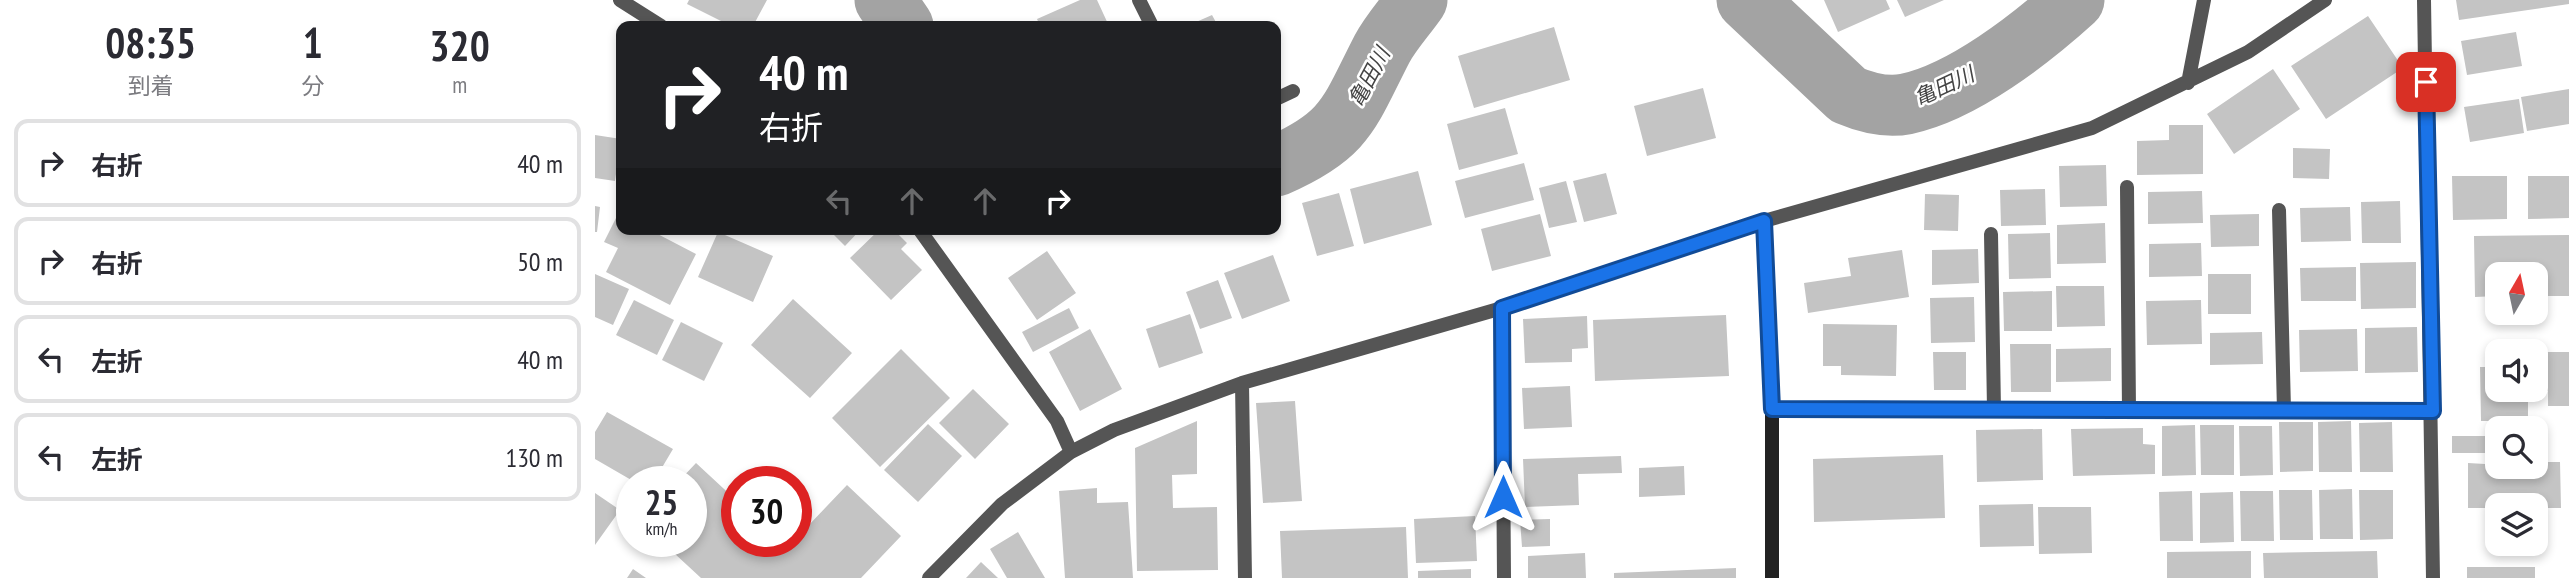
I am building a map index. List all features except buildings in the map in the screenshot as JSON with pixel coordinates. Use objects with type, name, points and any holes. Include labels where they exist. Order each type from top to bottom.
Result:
[{"type":"street","points":[[620,0],[653,21]]},
{"type":"street","points":[[1139,0],[1150,21]]},
{"type":"street","points":[[2188,83],[2204,0]]},
{"type":"street","points":[[929,578],[1002,504],[1072,452],[1114,430],[1242,383],[1502,308],[1764,221],[2092,128],[2248,52],[2325,0]]},
{"type":"street","points":[[2424,0],[2433,411],[2433,578]]},
{"type":"street","points":[[1281,97],[1293,91]]},
{"type":"street","points":[[2127,187],[2129,410]]},
{"type":"street","points":[[2279,210],[2284,410]]},
{"type":"street","points":[[1764,221],[1772,409],[1772,578]]},
{"type":"street","points":[[1991,234],[1994,409]]},
{"type":"street","points":[[923,235],[1057,421],[1072,452]]},
{"type":"street","points":[[1502,308],[1504,578]]},
{"type":"street","points":[[1242,383],[1245,578]]},
{"type":"street","points":[[1772,409],[2433,411]]},
{"type":"waterway","name":"亀田川","points":[[885,0],[900,21]]},
{"type":"waterway","name":"亀田川","points":[[1281,164],[1318,144],[1343,120],[1386,43],[1417,0]]},
{"type":"waterway","name":"亀田川","points":[[1747,0],[1848,95],[1884,105],[1906,104],[1928,98],[1973,76],[2017,47],[2074,0]]},
{"type":"route","points":[[1503,497],[1502,308],[1764,221],[1772,409],[2433,411],[2426,82]]}]
